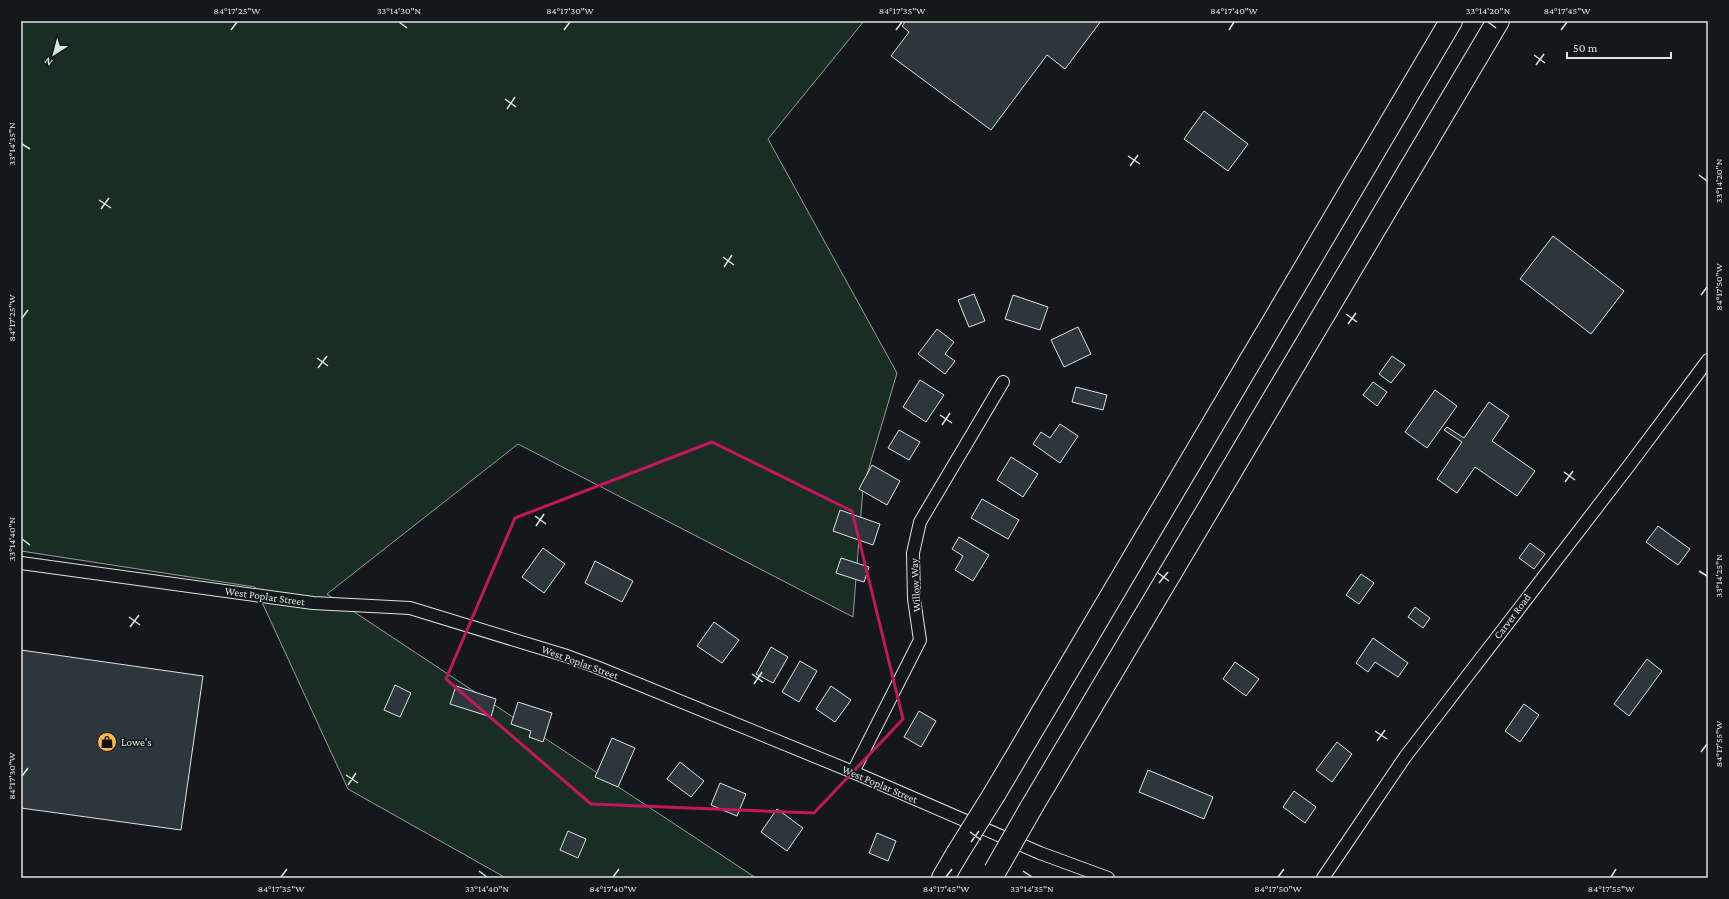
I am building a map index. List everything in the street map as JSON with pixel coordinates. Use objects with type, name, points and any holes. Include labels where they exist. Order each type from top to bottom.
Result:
[{"type":"highway","points":[[943,878],[995,793],[1451,21]]},
{"type":"highway","points":[[993,874],[1498,21]]},
{"type":"street","name":"Carver Road","points":[[1323,878],[1405,757],[1628,467],[1708,360]]},
{"type":"street","name":"Willow Way","points":[[852,772],[920,640],[914,599],[913,553],[920,522],[1003,382]]},
{"type":"street","name":"West Poplar Street","points":[[21,563],[313,602],[410,608],[567,656],[852,772],[1040,853],[1108,878]]},
{"type":"highlighted area","points":[[712,442],[852,511],[903,719],[814,813],[591,804],[446,679],[515,518]]},
{"type":"green space","points":[[21,21],[864,21],[768,139],[897,373],[863,488],[853,617],[518,444],[327,594],[756,878],[506,878],[348,789],[255,587],[21,551]]},
{"type":"building","points":[[906,21],[1101,21],[1065,69],[1047,55],[991,130],[891,56],[909,32],[902,26]]},
{"type":"building","points":[[1204,111],[1248,144],[1228,171],[1184,139]]},
{"type":"building","points":[[1553,236],[1624,291],[1591,334],[1520,279]]},
{"type":"building","points":[[974,294],[985,321],[969,327],[958,300]]},
{"type":"building","points":[[1013,295],[1048,307],[1040,330],[1005,319]]},
{"type":"building","points":[[1078,327],[1091,354],[1064,367],[1051,340]]},
{"type":"building","points":[[937,329],[954,342],[945,354],[955,361],[945,374],[918,354]]},
{"type":"building","points":[[1392,356],[1405,365],[1391,383],[1379,374]]},
{"type":"building","points":[[920,380],[944,395],[926,422],[903,407]]},
{"type":"building","points":[[1373,382],[1387,392],[1377,406],[1363,395]]},
{"type":"building","points":[[1076,387],[1107,395],[1103,410],[1072,402]]},
{"type":"building","points":[[1435,390],[1457,406],[1427,448],[1405,432]]},
{"type":"building","points":[[1489,402],[1509,416],[1492,441],[1535,471],[1517,496],[1475,467],[1457,493],[1437,479],[1462,442],[1444,430],[1447,427],[1464,438]]},
{"type":"building","points":[[1060,424],[1078,436],[1060,463],[1033,444],[1041,432],[1050,438]]},
{"type":"building","points":[[899,430],[920,442],[909,460],[888,448]]},
{"type":"building","points":[[1011,457],[1038,474],[1023,497],[997,480]]},
{"type":"building","points":[[872,465],[900,481],[887,505],[859,489]]},
{"type":"building","points":[[982,499],[1019,520],[1008,539],[971,518]]},
{"type":"building","points":[[840,510],[880,524],[873,545],[833,531]]},
{"type":"building","points":[[1658,526],[1690,549],[1678,565],[1646,542]]},
{"type":"building","points":[[959,537],[989,555],[973,581],[955,570],[963,556],[952,549]]},
{"type":"building","points":[[1530,543],[1545,554],[1534,569],[1519,558]]},
{"type":"building","points":[[543,548],[565,564],[544,593],[522,577]]},
{"type":"building","points":[[841,558],[869,567],[864,582],[836,573]]},
{"type":"building","points":[[595,561],[633,581],[622,602],[585,583]]},
{"type":"building","points":[[1361,574],[1374,583],[1359,604],[1346,595]]},
{"type":"building","points":[[1415,607],[1430,618],[1423,628],[1408,617]]},
{"type":"building","points":[[714,622],[739,640],[722,663],[697,646]]},
{"type":"building","points":[[1373,638],[1408,663],[1398,677],[1375,662],[1368,672],[1356,663]]},
{"type":"building","points":[[771,647],[788,657],[773,683],[756,674]]},
{"type":"building","name":"Lowe's","points":[[21,650],[203,676],[181,830],[21,808]]},
{"type":"building","points":[[1647,659],[1662,671],[1629,716],[1614,704]]},
{"type":"building","points":[[800,661],[817,671],[799,702],[782,692]]},
{"type":"building","points":[[1235,662],[1259,679],[1246,696],[1223,679]]},
{"type":"building","points":[[395,685],[411,693],[400,717],[384,710]]},
{"type":"building","points":[[456,686],[496,699],[491,717],[450,704]]},
{"type":"building","points":[[831,686],[851,700],[835,722],[816,709]]},
{"type":"building","points":[[518,702],[552,713],[543,742],[529,737],[531,731],[511,724]]},
{"type":"building","points":[[1524,704],[1539,715],[1520,742],[1505,731]]},
{"type":"building","points":[[919,711],[936,721],[921,747],[904,737]]},
{"type":"building","points":[[612,738],[635,748],[618,787],[595,777]]},
{"type":"building","points":[[1337,742],[1352,754],[1332,782],[1316,770]]},
{"type":"building","points":[[680,762],[704,781],[691,797],[667,779]]},
{"type":"building","points":[[1148,770],[1213,797],[1204,819],[1139,792]]},
{"type":"building","points":[[720,783],[746,794],[737,816],[711,805]]},
{"type":"building","points":[[1294,791],[1316,807],[1305,823],[1283,807]]},
{"type":"building","points":[[777,809],[803,828],[787,851],[761,832]]},
{"type":"building","points":[[568,831],[586,839],[578,858],[560,850]]},
{"type":"building","points":[[877,833],[896,841],[888,861],[869,853]]},
{"type":"place","name":"Lowe's","points":[[107,742]]}]
